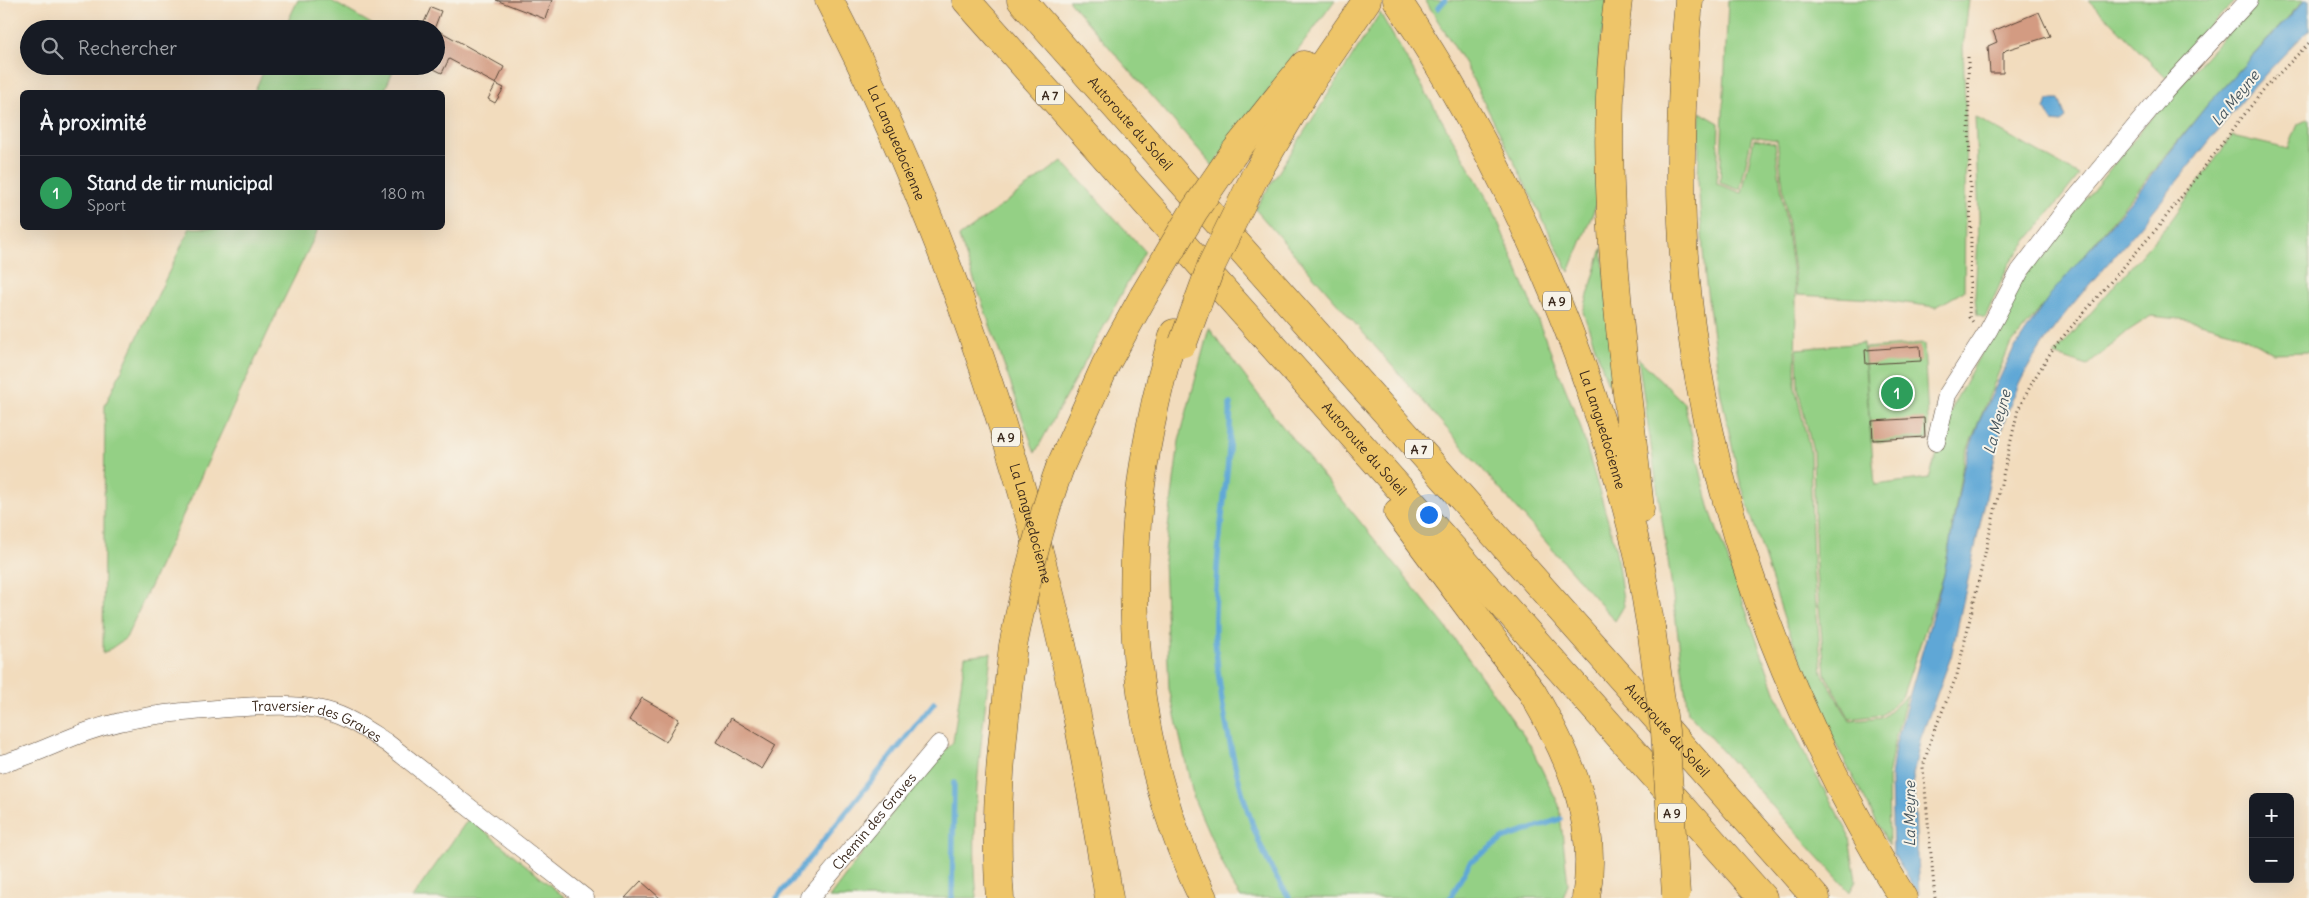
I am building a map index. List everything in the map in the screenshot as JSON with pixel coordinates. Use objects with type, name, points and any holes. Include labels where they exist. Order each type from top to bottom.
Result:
[{"type":"highway","name":"La Languedocienne","points":[[829,0],[865,70],[913,177],[965,313],[1013,459],[1048,588],[1072,693],[1108,898]]},
{"type":"highway","name":"Autoroute du Soleil","points":[[966,0],[1763,898]]},
{"type":"highway","name":"Autoroute du Soleil","points":[[1021,0],[1816,898]]},
{"type":"highway","name":"La Languedocienne","points":[[1397,0],[1428,49],[1496,167],[1532,242],[1566,323],[1594,402],[1637,551],[1651,628],[1665,731],[1676,896]]},
{"type":"highway","points":[[1618,0],[1613,34],[1608,122],[1610,224],[1651,628]]},
{"type":"highway","points":[[1689,0],[1680,142],[1682,224],[1688,295],[1703,400],[1721,482],[1770,632],[1801,707],[1839,787],[1874,851],[1903,898]]},
{"type":"highway","points":[[1203,898],[1174,831],[1158,780],[1141,692],[1136,640],[1135,545],[1140,488],[1150,426],[1208,242],[1244,167],[1284,104],[1350,13]]},
{"type":"highway","points":[[1000,898],[998,834],[1000,775],[1013,646],[1038,535],[1060,467],[1106,364],[1194,211],[1244,167]]},
{"type":"highway","points":[[1178,338],[1153,485],[1147,550],[1146,621],[1153,697],[1168,771],[1187,834],[1217,898]]},
{"type":"highway","points":[[1285,360],[1532,692],[1550,724],[1575,778],[1587,827],[1589,866],[1586,898]]},
{"type":"street","points":[[1936,442],[1947,395],[1988,331],[2020,271],[2070,204],[2165,91],[2250,0]]},
{"type":"street","name":"Traversier des Graves","points":[[0,764],[89,730],[130,719],[170,712],[293,706],[326,711],[353,722],[387,743],[585,898]]},
{"type":"street","name":"Chemin des Graves","points":[[810,898],[939,744]]},
{"type":"path","points":[[1935,898],[1923,767],[1931,739],[1957,674],[2018,410],[2054,347],[2159,226],[2264,89],[2309,43]]},
{"type":"path","points":[[1968,56],[1971,235],[1969,317],[1977,328],[1988,331]]},
{"type":"green space","points":[[298,0],[330,0],[364,20],[288,20]]},
{"type":"green space","points":[[1068,0],[1335,0],[1213,166]]},
{"type":"green space","points":[[1425,0],[1609,0],[1599,50],[1601,193],[1569,272],[1465,64]]},
{"type":"green space","points":[[1728,0],[1969,0],[1963,48],[1966,126],[1964,291],[1936,307],[1875,299],[1797,295],[1777,140],[1752,136],[1740,190],[1720,183]]},
{"type":"green space","points":[[2089,0],[2236,0],[2196,40],[2166,78]]},
{"type":"green space","points":[[2257,0],[2304,0],[2208,104],[2009,347],[1964,458],[1944,575],[1902,697],[1882,715],[1850,719],[1825,674],[1816,573],[1813,452],[1798,389],[1797,349],[1863,343],[1875,485],[1929,478],[1954,403],[2020,281],[2164,102]]},
{"type":"green space","points":[[1380,13],[1492,207],[1579,422],[1615,545],[1624,606],[1615,621],[1255,209]]},
{"type":"green space","points":[[262,75],[391,75],[385,90],[255,90]]},
{"type":"green space","points":[[1700,112],[1719,123],[1717,184],[1742,193],[1754,139],[1775,143],[1796,297],[1795,387],[1810,451],[1813,568],[1822,673],[1850,721],[1882,718],[1907,696],[1894,743],[1888,777],[1889,845],[1836,745],[1785,621],[1739,478],[1721,395],[1705,277],[1698,180]]},
{"type":"green space","points":[[1975,117],[2079,175],[2009,264],[1985,318],[1977,315],[1975,297],[1979,218]]},
{"type":"green space","points":[[2309,119],[2309,352],[2273,353],[2231,331],[2189,320],[2151,316],[2128,331],[2087,366],[2054,355],[2170,222],[2232,136],[2288,149],[2298,124]]},
{"type":"green space","points":[[1062,161],[1145,251],[1035,453],[959,237]]},
{"type":"green space","points":[[189,230],[318,230],[275,317],[126,638],[103,654],[105,405]]},
{"type":"green space","points":[[1602,248],[1614,375],[1608,384],[1583,312]]},
{"type":"green space","points":[[1209,328],[1274,416],[1445,626],[1529,743],[1559,805],[1568,884],[1563,898],[1241,898],[1231,883],[1194,799],[1169,689],[1164,560],[1179,441]]},
{"type":"green space","points":[[1924,344],[1929,439],[1871,442],[1864,348]]},
{"type":"green space","points":[[1638,358],[1684,403],[1710,510],[1776,694],[1808,761],[1848,832],[1856,880],[1850,892],[1688,713],[1670,574]]},
{"type":"green space","points":[[991,653],[976,806],[975,868],[977,898],[829,898],[914,783],[953,742],[965,656]]},
{"type":"green space","points":[[469,818],[558,892],[566,898],[412,898]]},
{"type":"water","name":"La Meyne","points":[[2305,0],[2309,0],[2309,30],[2249,93],[2055,327],[2026,371],[2014,395],[1999,438],[1951,657],[1921,737],[1913,775],[1919,894],[1893,853],[1891,778],[1895,747],[1944,575],[1964,465],[1979,422],[2012,352],[2050,295],[2131,201],[2208,104]]},
{"type":"water","points":[[2059,99],[2066,118],[2061,122],[2052,121],[2045,109],[2048,100]]},
{"type":"building","points":[[496,0],[552,0],[545,19]]},
{"type":"building","points":[[431,7],[441,11],[438,20],[425,20]]},
{"type":"building","points":[[2039,12],[2050,36],[2006,50],[2003,53],[2003,73],[1990,73],[1988,46],[1997,42],[1993,31]]},
{"type":"building","points":[[445,34],[504,67],[496,84],[449,59],[445,67]]},
{"type":"building","points":[[496,84],[504,88],[495,103],[488,99]]},
{"type":"building","points":[[1920,346],[1921,361],[1866,364],[1865,350]]},
{"type":"building","points":[[1924,418],[1925,437],[1873,440],[1872,421]]},
{"type":"building","points":[[642,698],[679,719],[666,742],[629,720]]},
{"type":"building","points":[[731,718],[776,745],[762,769],[717,742]]},
{"type":"building","points":[[641,881],[660,898],[625,898]]},
{"type":"waterway","points":[[1438,8],[1445,0]]},
{"type":"waterway","points":[[1230,404],[1228,466],[1215,604],[1215,638],[1222,702],[1237,774],[1247,809],[1274,873],[1290,898]]},
{"type":"waterway","points":[[777,898],[934,703]]},
{"type":"waterway","points":[[952,898],[954,783]]},
{"type":"waterway","points":[[1450,898],[1470,862],[1503,839],[1560,819]]},
{"type":"place","name":"Stand de tir municipal","points":[[1897,393]]}]
